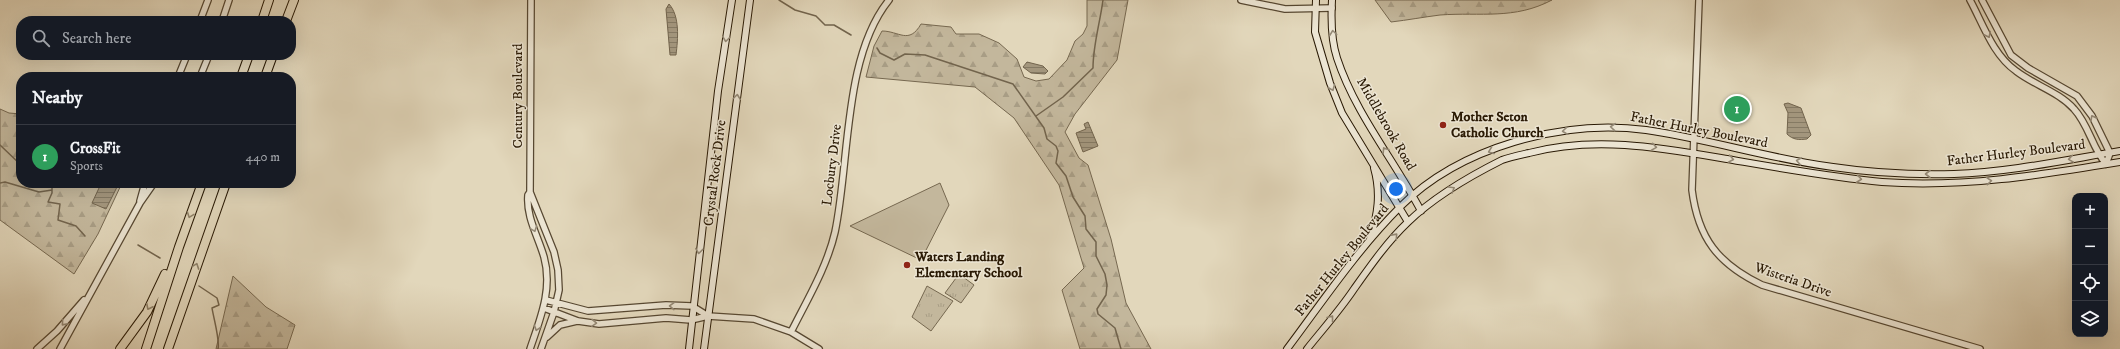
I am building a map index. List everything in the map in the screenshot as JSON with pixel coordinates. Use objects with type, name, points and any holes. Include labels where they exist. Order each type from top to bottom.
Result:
[{"type":"highway","points":[[264,16],[269,0]]},
{"type":"highway","points":[[288,16],[294,0]]},
{"type":"highway","points":[[243,72],[247,60]]},
{"type":"highway","points":[[267,72],[271,60]]},
{"type":"highway","points":[[146,349],[179,247],[200,188]]},
{"type":"highway","points":[[168,349],[224,188]]},
{"type":"highway","points":[[120,349],[147,312],[179,247]]},
{"type":"highway","points":[[173,349],[183,303]]},
{"type":"main road","name":"Crystal Rock Drive","points":[[689,349],[692,306],[718,91],[732,0]]},
{"type":"main road","name":"Crystal Rock Drive","points":[[704,349],[750,0]]},
{"type":"main road","name":"Middlebrook Road","points":[[1316,0],[1315,32],[1330,83],[1342,112],[1371,158],[1408,222]]},
{"type":"main road","name":"Middlebrook Road","points":[[1332,0],[1336,57],[1355,101],[1413,195],[1421,211]]},
{"type":"main road","name":"Father Hurley Boulevard","points":[[1287,349],[1369,241],[1413,195],[1466,160],[1541,134],[1606,127],[1645,130],[1833,167],[1904,174],[1955,174],[2026,167],[2120,151]]},
{"type":"main road","name":"Father Hurley Boulevard","points":[[1307,349],[1353,290],[1374,260],[1408,222],[1440,196],[1504,160],[1543,149],[1576,144],[1646,146],[1819,174],[1883,182],[1922,183],[1976,182],[2028,177],[2120,162]]},
{"type":"main road","points":[[1369,241],[1376,220],[1379,202],[1378,180],[1371,158]]},
{"type":"street","points":[[202,16],[208,0]]},
{"type":"street","points":[[224,16],[229,0]]},
{"type":"street","name":"Century Boulevard","points":[[531,0],[530,192],[554,252],[558,270],[559,290],[557,303],[541,349]]},
{"type":"street","name":"Locbury Drive","points":[[791,332],[830,249],[841,195],[857,69],[875,22],[889,0]]},
{"type":"street","points":[[1241,0],[1273,8],[1315,10],[1332,8]]},
{"type":"street","name":"Wisteria Drive","points":[[1699,0],[1692,190],[1699,225],[1710,245],[1732,268],[1762,285],[1980,349]]},
{"type":"street","points":[[1970,0],[2002,59],[2016,72],[2060,97],[2074,108],[2085,125],[2098,155],[2106,164],[2110,153],[2092,116],[2077,96],[2028,68],[2011,55],[1982,0]]},
{"type":"street","points":[[180,72],[185,60]]},
{"type":"street","points":[[202,72],[207,60]]},
{"type":"street","points":[[140,203],[144,188]]},
{"type":"street","points":[[60,349],[67,339],[140,203],[150,188]]},
{"type":"street","name":"Century Boulevard","points":[[530,192],[528,195],[527,205],[547,271],[546,300],[530,349]]},
{"type":"street","points":[[37,349],[57,331],[89,296]]},
{"type":"street","points":[[546,300],[588,311],[666,305],[692,306],[708,316]]},
{"type":"street","points":[[544,308],[578,321],[599,324],[666,318],[691,320],[708,316],[754,319],[791,332],[819,349]]},
{"type":"street","points":[[544,340],[560,325],[578,321]]},
{"type":"green space","points":[[1087,0],[1128,0],[1117,60],[1075,114],[1065,132],[1079,158],[1088,165],[1111,239],[1126,303],[1151,349],[1080,349],[1062,290],[1084,268],[1059,185],[1014,118],[975,87],[866,77],[874,46],[882,31],[908,35],[917,30],[921,24],[951,27],[956,34],[979,34],[999,43],[1017,59],[1024,77],[1036,81],[1049,79],[1067,60],[1075,41],[1083,34],[1087,26]]},
{"type":"green space","points":[[1375,0],[1552,0],[1538,6],[1511,13],[1440,15],[1391,22]]},
{"type":"green space","points":[[0,109],[9,113],[16,114],[16,188],[120,188],[98,234],[74,274],[0,220]]},
{"type":"green space","points":[[940,183],[949,205],[921,260],[850,226]]},
{"type":"green space","points":[[959,274],[974,285],[961,303],[945,293]]},
{"type":"green space","points":[[233,276],[266,307],[295,325],[287,349],[216,349]]},
{"type":"green space","points":[[927,286],[953,301],[931,331],[912,317]]},
{"type":"shaded area","points":[[669,4],[673,9],[677,21],[678,35],[676,55],[670,55],[666,9]]},
{"type":"shaded area","points":[[1027,62],[1043,66],[1048,71],[1045,74],[1031,73],[1023,67]]},
{"type":"shaded area","points":[[1788,103],[1801,108],[1811,135],[1807,139],[1796,139],[1787,134],[1788,113],[1784,104]]},
{"type":"shaded area","points":[[1088,122],[1098,146],[1083,152],[1076,133],[1086,129],[1084,124]]},
{"type":"shaded area","points":[[99,188],[116,188],[106,209],[92,203]]},
{"type":"waterway","points":[[779,0],[795,10],[816,16],[825,25],[834,25],[851,35]]},
{"type":"waterway","points":[[1036,116],[1063,97],[1093,68],[1095,42],[1103,0]]},
{"type":"waterway","points":[[877,48],[880,53],[894,60],[905,54],[925,55],[1013,84],[1044,128],[1047,139],[1056,146],[1058,151],[1056,163],[1066,176],[1073,197],[1085,216],[1086,229],[1096,242],[1096,256],[1105,274],[1107,285],[1106,295],[1097,309],[1098,314],[1115,328],[1121,349]]},
{"type":"waterway","points":[[0,145],[16,160]]},
{"type":"waterway","points":[[0,183],[5,182],[16,185]]},
{"type":"waterway","points":[[25,188],[39,192],[52,190]]},
{"type":"waterway","points":[[52,188],[52,193],[48,202],[60,204],[58,220],[76,226],[85,236]]},
{"type":"waterway","points":[[138,245],[160,258]]},
{"type":"waterway","points":[[199,286],[217,298],[219,305],[212,308],[218,335],[218,349]]},
{"type":"place","name":"CrossFit","points":[[1737,109]]},
{"type":"place","name":"Mother Seton Catholic Church","points":[[1443,125]]},
{"type":"place","name":"Waters Landing Elementary School","points":[[907,265]]}]
